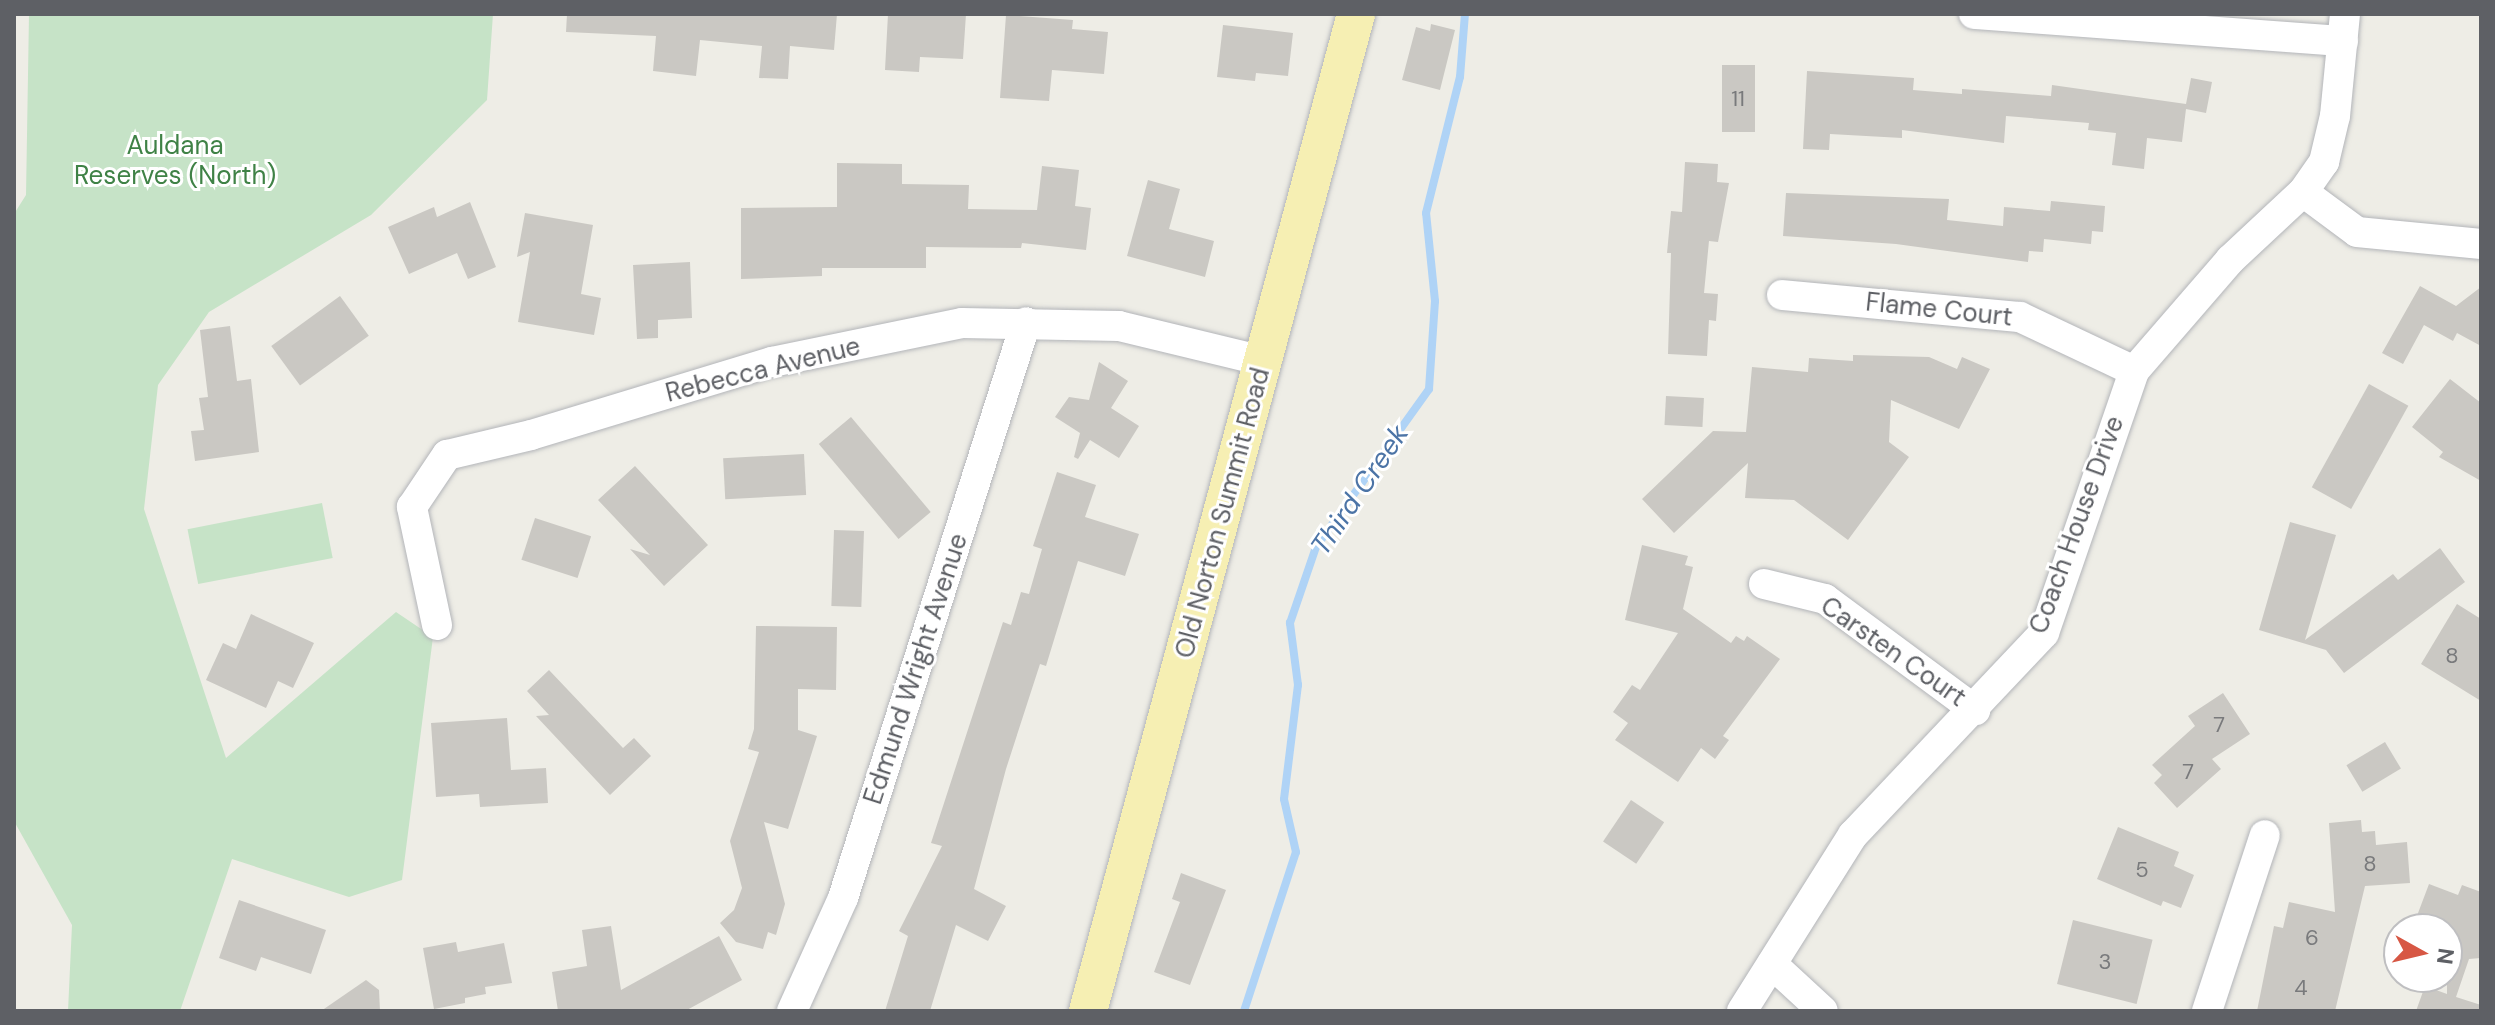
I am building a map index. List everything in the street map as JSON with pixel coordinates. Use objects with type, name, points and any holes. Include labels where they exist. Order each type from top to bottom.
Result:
[{"type":"main road","name":"Old Norton Summit Road","points":[[1088,1011],[1356,14]]},
{"type":"street","points":[[1974,14],[2344,27]]},
{"type":"street","name":"Coach House Drive","points":[[1742,1011],[1853,835],[1975,710],[2044,633],[2134,371],[2230,260],[2303,192],[2324,162],[2331,135],[2344,27]]},
{"type":"street","points":[[2303,192],[2357,232],[2481,244]]},
{"type":"street","name":"Flame Court","points":[[1782,295],[2020,317],[2134,371]]},
{"type":"street","name":"Edmund Wright Avenue","points":[[792,1011],[843,898],[1026,322]]},
{"type":"street","name":"Rebecca Avenue","points":[[437,625],[412,507],[447,455],[531,435],[772,362],[962,323],[1119,326],[1264,361]]},
{"type":"street","name":"Carsten Court","points":[[1764,584],[1825,599],[1975,710]]},
{"type":"street","points":[[2207,1011],[2265,835]]},
{"type":"street","points":[[1772,964],[1823,1011]]},
{"type":"green space","name":"Auldana Reserves (North)","points":[[29,14],[493,14],[487,100],[371,215],[209,312],[158,385],[144,509],[226,758],[396,612],[433,637],[402,880],[349,897],[232,859],[180,1011],[68,1011],[72,925],[14,821],[14,214],[26,195]]},
{"type":"green space","points":[[322,503],[333,558],[198,584],[188,529]]},
{"type":"building","points":[[567,14],[837,14],[834,50],[790,46],[788,79],[759,78],[762,46],[700,40],[696,76],[653,71],[656,36],[566,32]]},
{"type":"building","points":[[888,14],[966,14],[963,59],[920,57],[919,72],[885,70]]},
{"type":"building","points":[[1006,15],[1073,20],[1072,29],[1108,32],[1104,74],[1052,70],[1049,101],[1000,98]]},
{"type":"building","points":[[1431,24],[1455,30],[1440,90],[1402,80],[1416,27],[1430,31]]},
{"type":"building","points":[[1223,25],[1293,33],[1288,76],[1256,73],[1255,81],[1217,77]]},
{"type":"building","points":[[1722,65],[1755,65],[1755,132],[1722,132]]},
{"type":"building","points":[[1807,71],[1914,78],[1913,90],[1962,94],[1962,89],[2051,96],[2052,85],[2186,104],[2191,78],[2212,82],[2206,113],[2186,109],[2182,142],[2147,138],[2144,169],[2112,165],[2116,133],[2088,130],[2089,123],[2006,116],[2004,143],[1902,130],[1902,138],[1830,134],[1829,150],[1803,149]]},
{"type":"building","points":[[1685,162],[1718,164],[1717,182],[1729,183],[1718,242],[1709,241],[1704,293],[1718,294],[1716,321],[1709,320],[1707,356],[1668,354],[1671,253],[1667,253],[1671,211],[1682,212]]},
{"type":"building","points":[[837,163],[902,164],[902,184],[969,185],[968,209],[1037,210],[1042,166],[1079,170],[1075,206],[1091,208],[1086,250],[1022,243],[1021,248],[926,247],[926,268],[822,268],[822,276],[741,279],[741,208],[837,207]]},
{"type":"building","points":[[1148,180],[1180,189],[1169,229],[1214,241],[1205,277],[1127,256]]},
{"type":"building","points":[[1786,193],[1949,199],[1947,220],[2003,226],[2004,207],[2050,211],[2051,201],[2105,206],[2103,232],[2092,231],[2091,244],[2044,239],[2043,252],[2029,251],[2028,262],[1896,244],[1783,236]]},
{"type":"building","points":[[470,202],[496,267],[468,279],[457,253],[409,274],[388,227],[434,207],[437,217]]},
{"type":"building","points":[[525,213],[593,225],[581,294],[601,298],[594,335],[518,322],[530,252],[517,257]]},
{"type":"building","points":[[690,262],[692,318],[658,320],[658,338],[637,339],[633,265]]},
{"type":"building","points":[[2420,286],[2456,306],[2481,287],[2481,346],[2457,333],[2453,341],[2424,325],[2403,364],[2382,353]]},
{"type":"building","points":[[340,296],[369,336],[300,386],[271,346]]},
{"type":"building","points":[[230,326],[237,381],[251,379],[259,452],[195,461],[191,431],[204,430],[199,398],[208,397],[200,330]]},
{"type":"building","points":[[1853,355],[1929,357],[1957,369],[1962,357],[1990,369],[1959,429],[1891,400],[1889,442],[1909,457],[1848,540],[1794,500],[1745,498],[1748,463],[1674,533],[1642,499],[1713,431],[1746,432],[1752,367],[1808,372],[1809,358],[1853,361]]},
{"type":"building","points":[[1099,362],[1128,381],[1111,408],[1139,426],[1119,458],[1090,440],[1078,459],[1074,457],[1080,433],[1055,417],[1069,397],[1089,400]]},
{"type":"building","points":[[2450,379],[2481,403],[2481,481],[2439,457],[2443,452],[2412,427]]},
{"type":"building","points":[[2369,384],[2408,406],[2351,509],[2312,487]]},
{"type":"building","points":[[1666,396],[1704,398],[1702,427],[1664,425]]},
{"type":"building","points":[[851,417],[931,512],[899,539],[819,444]]},
{"type":"building","points":[[804,454],[806,495],[725,499],[723,458]]},
{"type":"building","points":[[635,466],[708,545],[664,586],[630,549],[650,555],[598,500]]},
{"type":"building","points":[[1057,472],[1096,485],[1085,517],[1139,534],[1125,576],[1078,561],[1046,666],[1040,664],[1006,769],[974,889],[1006,906],[988,941],[956,925],[930,1011],[885,1011],[908,936],[899,931],[942,846],[931,843],[1003,622],[1011,625],[1021,592],[1029,594],[1042,549],[1033,546]]},
{"type":"building","points":[[535,518],[591,536],[578,578],[521,560]]},
{"type":"building","points":[[2290,522],[2336,535],[2305,640],[2393,574],[2398,580],[2440,548],[2465,582],[2344,673],[2326,650],[2259,630]]},
{"type":"building","points":[[834,530],[864,531],[861,607],[831,606]]},
{"type":"building","points":[[1642,545],[1688,556],[1685,565],[1693,567],[1683,609],[1731,643],[1736,636],[1744,641],[1747,636],[1780,659],[1723,736],[1729,740],[1715,759],[1701,748],[1678,782],[1615,740],[1628,723],[1613,712],[1632,685],[1640,690],[1678,633],[1625,620]]},
{"type":"building","points":[[2457,604],[2481,619],[2481,701],[2421,664]]},
{"type":"building","points":[[251,614],[314,643],[293,688],[278,681],[266,708],[206,680],[223,643],[236,649]]},
{"type":"building","points":[[756,626],[837,627],[836,690],[798,689],[798,730],[817,736],[788,829],[764,822],[785,904],[776,935],[768,932],[763,949],[736,942],[720,923],[734,910],[742,888],[730,841],[759,752],[748,749],[754,729]]},
{"type":"building","points":[[549,670],[623,748],[634,738],[651,756],[610,795],[536,716],[549,715],[527,691]]},
{"type":"building","points":[[2223,693],[2250,734],[2212,759],[2221,769],[2177,808],[2154,783],[2162,775],[2152,765],[2195,726],[2188,716]]},
{"type":"building","points":[[507,718],[511,770],[546,768],[548,803],[480,807],[479,794],[436,797],[431,723]]},
{"type":"building","points":[[2385,742],[2401,769],[2362,792],[2346,765]]},
{"type":"building","points":[[1631,800],[1664,822],[1636,864],[1603,841]]},
{"type":"building","points":[[2361,820],[2362,832],[2375,831],[2376,845],[2407,842],[2410,883],[2365,886],[2335,1011],[2257,1011],[2274,926],[2283,928],[2289,902],[2335,912],[2329,823]]},
{"type":"building","points":[[2118,827],[2179,852],[2174,866],[2194,875],[2181,908],[2163,901],[2161,906],[2097,879]]},
{"type":"building","points":[[1181,873],[1226,890],[1190,985],[1154,972],[1180,902],[1172,899]]},
{"type":"building","points":[[2429,884],[2458,895],[2462,885],[2481,892],[2481,958],[2469,959],[2463,977],[2463,913],[2418,913]]},
{"type":"building","points":[[239,900],[326,930],[311,974],[261,957],[256,971],[219,958]]},
{"type":"building","points":[[2073,920],[2153,940],[2137,1004],[2057,984]]},
{"type":"building","points":[[611,926],[621,990],[719,936],[742,980],[685,1011],[558,1011],[552,972],[587,966],[582,930]]},
{"type":"building","points":[[456,942],[458,952],[504,943],[512,983],[485,987],[486,994],[465,998],[465,1003],[434,1009],[423,948]]},
{"type":"building","points":[[366,980],[379,990],[380,1011],[321,1011]]},
{"type":"building","points":[[2422,993],[2457,993],[2456,997],[2481,1005],[2481,1011],[2416,1011]]},
{"type":"waterway","name":"Third Creek","points":[[1244,1011],[1296,852],[1284,799],[1298,685],[1290,623],[1316,547],[1429,389],[1435,301],[1426,213],[1460,77],[1465,14]]}]
